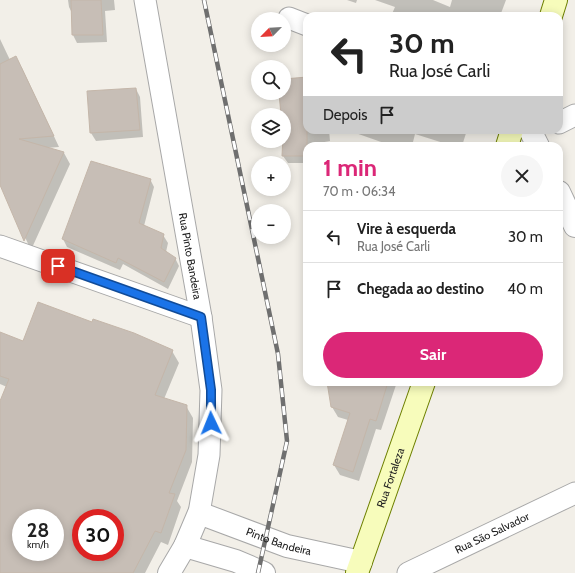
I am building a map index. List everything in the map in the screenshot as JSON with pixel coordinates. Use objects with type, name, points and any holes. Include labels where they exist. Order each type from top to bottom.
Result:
[{"type":"main road","points":[[552,12],[556,0]]},
{"type":"main road","name":"Rua Fortaleza","points":[[359,567],[423,386]]},
{"type":"street","name":"Rua Pinto Bandeira","points":[[145,0],[201,317],[211,390],[210,454],[199,514]]},
{"type":"street","points":[[563,121],[575,115]]},
{"type":"street","points":[[563,200],[575,226]]},
{"type":"street","points":[[0,246],[201,317]]},
{"type":"street","name":"Rua São Salvador","points":[[408,573],[575,493]]},
{"type":"street","points":[[169,573],[185,546],[199,514]]},
{"type":"street","name":"Pinto Bandeira","points":[[199,514],[287,546],[359,567]]},
{"type":"street","points":[[185,546],[236,561],[264,573]]},
{"type":"building","points":[[71,0],[101,0],[103,35],[72,35]]},
{"type":"building","points":[[16,56],[54,136],[19,139],[64,152],[24,241],[0,185],[0,64]]},
{"type":"building","points":[[303,77],[303,134],[307,134],[307,142],[303,142],[303,156],[282,156],[282,148],[291,148],[291,108],[280,108],[280,100],[291,100],[291,78]]},
{"type":"building","points":[[136,88],[140,130],[90,133],[87,91]]},
{"type":"building","points":[[91,161],[151,179],[139,223],[164,234],[161,248],[176,258],[164,282],[118,258],[116,263],[62,239]]},
{"type":"building","points":[[38,302],[92,322],[93,319],[134,333],[173,350],[155,395],[187,405],[186,450],[169,493],[175,494],[161,533],[155,531],[133,573],[0,573],[0,401],[9,379],[0,376],[0,332],[23,341]]},
{"type":"building","points":[[328,386],[387,386],[376,421],[370,419],[353,472],[333,465],[350,413],[331,407]]},
{"type":"railway","points":[[204,0],[278,354],[287,441],[258,573]]},
{"type":"route","points":[[58,266],[201,317],[211,390],[211,423]]}]
